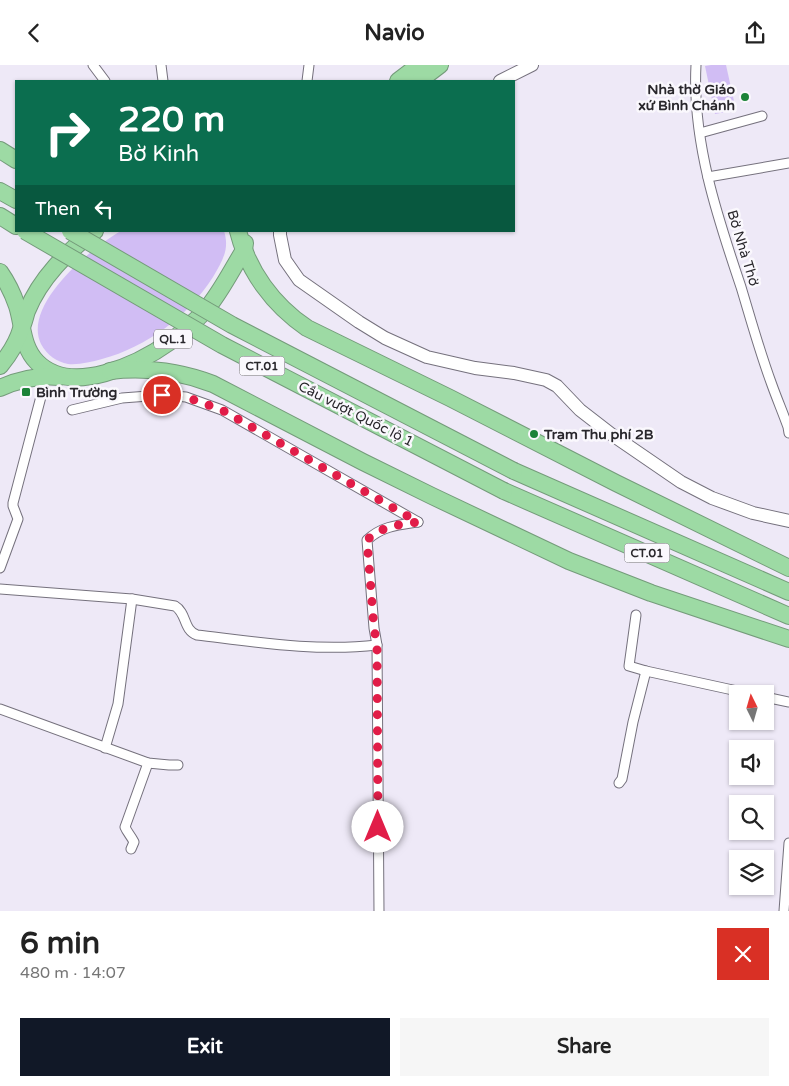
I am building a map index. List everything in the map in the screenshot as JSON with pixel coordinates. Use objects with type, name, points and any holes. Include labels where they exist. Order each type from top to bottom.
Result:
[{"type":"highway","points":[[399,80],[419,65]]},
{"type":"highway","points":[[420,80],[440,65]]},
{"type":"highway","points":[[0,150],[15,159]]},
{"type":"highway","points":[[0,191],[15,199]]},
{"type":"highway","points":[[0,217],[15,225]]},
{"type":"highway","name":"Cầu vượt Quốc lộ 1","points":[[28,232],[222,345],[504,491],[789,616]]},
{"type":"highway","name":"Cầu vượt Quốc lộ 1","points":[[72,232],[232,325],[514,471],[789,592]]},
{"type":"highway","points":[[0,366],[13,347],[28,309],[45,280],[67,254],[94,232]]},
{"type":"highway","points":[[238,232],[244,250],[270,295],[287,313],[307,328],[789,568]]},
{"type":"highway","name":"QL.1","points":[[0,388],[21,380],[44,377],[93,376],[141,359],[156,351],[182,332],[214,299],[244,250],[249,232]]},
{"type":"highway","points":[[0,272],[13,293],[22,327]]},
{"type":"highway","name":"QL.1","points":[[22,327],[28,349],[37,362],[51,372],[66,377]]},
{"type":"highway","points":[[110,371],[139,369],[168,371],[213,384],[398,479],[569,561],[651,593],[789,639]]},
{"type":"street","points":[[92,65],[104,80]]},
{"type":"street","points":[[161,65],[163,80]]},
{"type":"street","points":[[308,80],[309,65]]},
{"type":"street","points":[[502,80],[532,65]]},
{"type":"street","name":"Bờ Nhà Thờ","points":[[696,65],[696,109],[708,177],[771,384],[789,433]]},
{"type":"street","points":[[700,133],[762,116]]},
{"type":"street","points":[[708,177],[789,163]]},
{"type":"street","points":[[280,232],[285,260],[300,280],[385,338],[427,357],[475,368],[514,373],[546,380],[557,386],[580,410],[611,434],[681,482],[712,498],[753,513],[789,521]]},
{"type":"street","points":[[0,567],[18,519],[13,503],[44,377]]},
{"type":"street","points":[[72,410],[122,398],[162,395],[186,397],[222,410],[418,522],[386,527],[373,534],[367,540],[377,645],[379,911]]},
{"type":"street","points":[[0,589],[132,599],[175,605],[180,610],[188,629],[191,633],[197,635],[304,646],[354,647],[377,645]]},
{"type":"street","points":[[105,748],[118,704],[132,599]]},
{"type":"street","points":[[636,615],[629,665],[646,671],[729,689]]},
{"type":"street","points":[[619,783],[622,779],[633,722],[646,671]]},
{"type":"street","points":[[774,699],[789,702]]},
{"type":"street","points":[[0,709],[148,763],[178,765]]},
{"type":"street","points":[[131,849],[134,842],[125,827],[148,763]]},
{"type":"street","points":[[784,911],[789,843]]},
{"type":"shaded area","points":[[726,65],[736,110],[715,114],[705,66]]},
{"type":"shaded area","points":[[119,232],[224,232],[226,250],[213,277],[203,291],[179,317],[165,328],[135,347],[119,354],[85,363],[68,364],[60,362],[49,355],[41,344],[38,329],[41,312],[63,279],[77,264]]},
{"type":"place","name":"Nhà thờ Giáo xứ Bình Chánh","points":[[745,97]]},
{"type":"place","name":"Bình Trường","points":[[26,392]]},
{"type":"place","name":"Trạm Thu phí 2B","points":[[534,434]]},
{"type":"route","points":[[162,395],[186,397],[222,410],[418,522],[386,527],[373,534],[367,540],[377,645],[378,827]]}]
